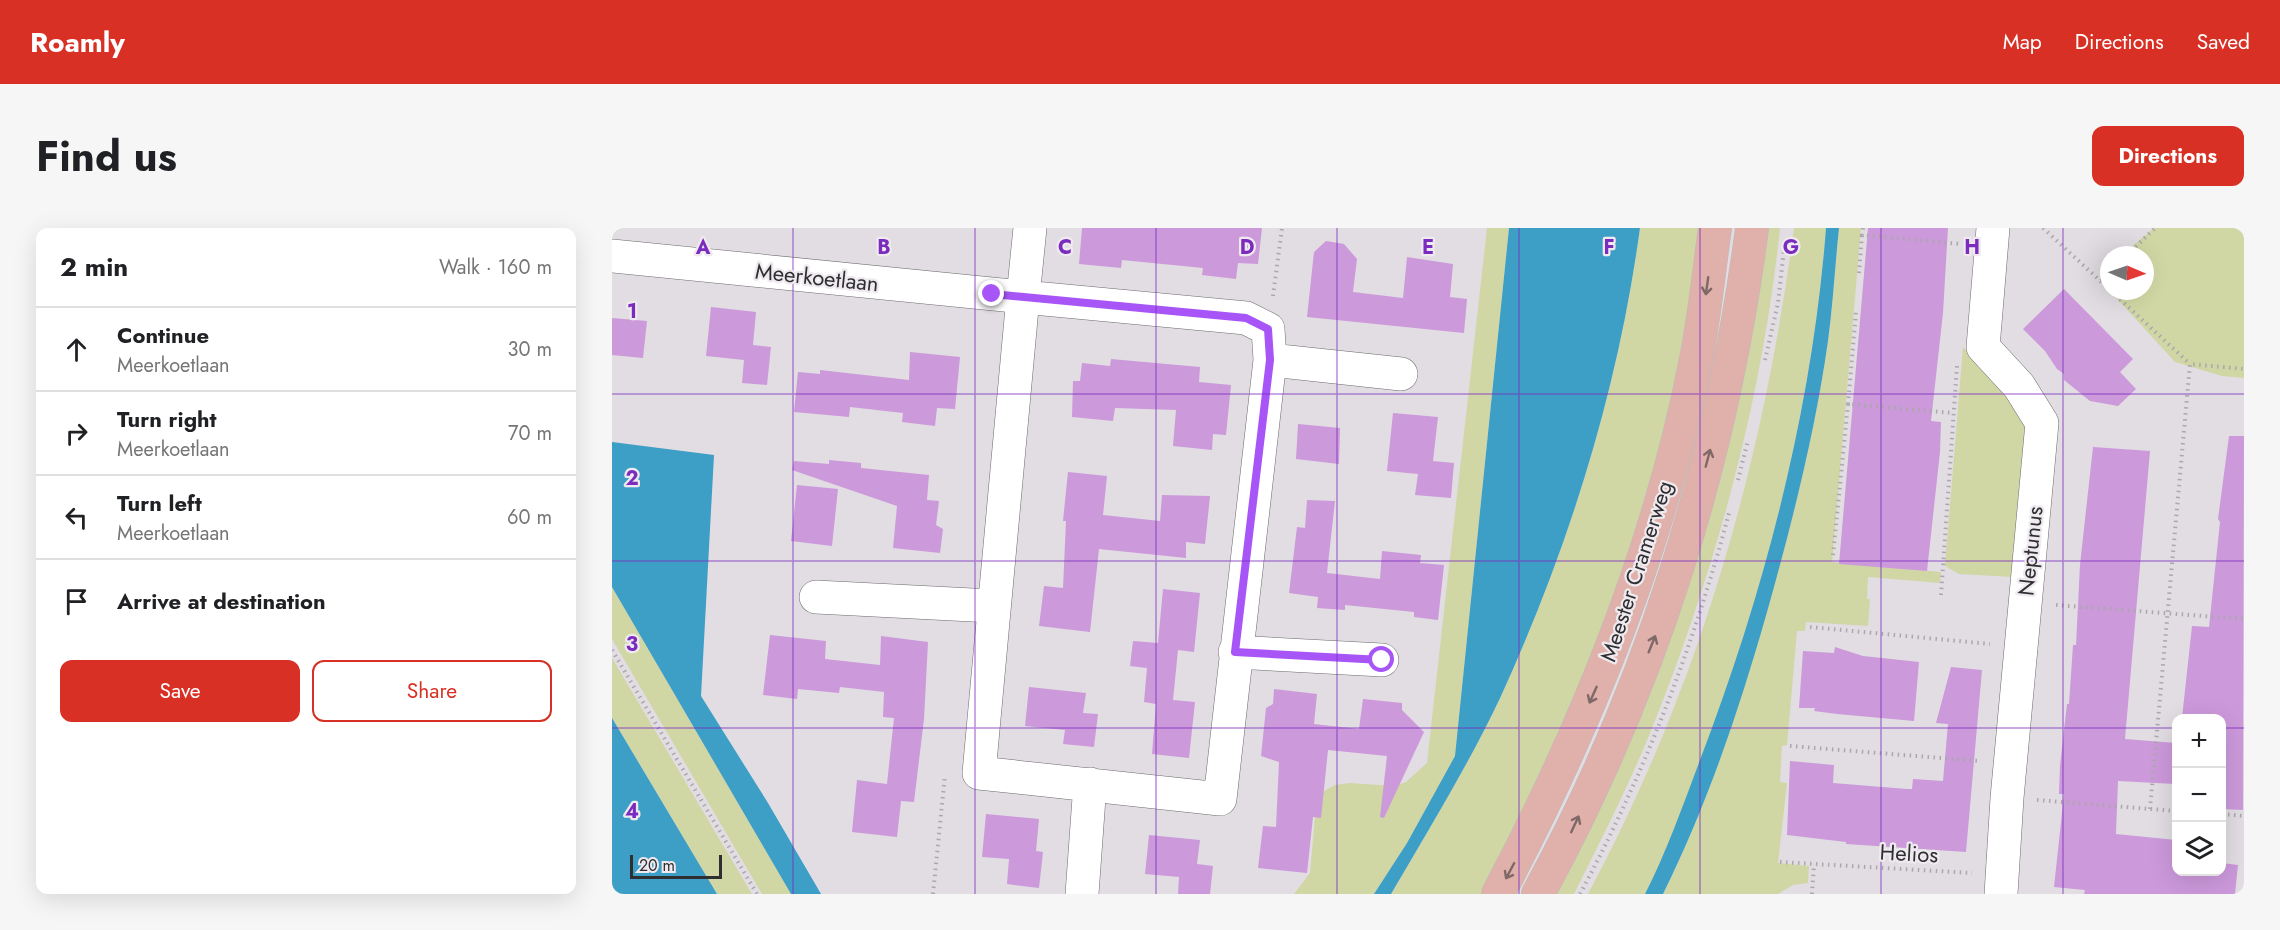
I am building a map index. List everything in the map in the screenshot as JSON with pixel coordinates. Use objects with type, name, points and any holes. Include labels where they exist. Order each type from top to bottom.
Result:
[{"type":"main road","name":"Meester Cramerweg","points":[[1498,894],[1547,801],[1610,658],[1658,516],[1697,354],[1715,228]]},
{"type":"main road","name":"Meester Cramerweg","points":[[1538,894],[1608,754],[1663,617],[1686,544],[1728,384],[1752,228]]},
{"type":"street","points":[[1030,228],[992,606],[979,773],[1220,799],[1269,344]]},
{"type":"street","name":"Neptunus","points":[[1979,232],[1983,346],[2019,386],[2042,423],[2020,647],[2002,884]]},
{"type":"street","name":"Meerkoetlaan","points":[[612,256],[1246,318],[1269,344],[1401,374]]},
{"type":"street","points":[[816,597],[992,606]]},
{"type":"street","points":[[1235,652],[1382,660]]},
{"type":"street","points":[[1082,894],[1090,784]]},
{"type":"path","points":[[1269,344],[1282,228]]},
{"type":"path","points":[[1859,273],[1863,228]]},
{"type":"path","points":[[2043,228],[2100,280]]},
{"type":"path","points":[[2136,246],[2155,228]]},
{"type":"path","points":[[1964,255],[1965,244],[1979,232]]},
{"type":"path","points":[[1862,235],[1965,244]]},
{"type":"path","points":[[2121,300],[2190,364],[2244,369]]},
{"type":"path","points":[[1833,555],[1856,312]]},
{"type":"path","points":[[1941,595],[1957,361]]},
{"type":"path","points":[[2150,809],[2190,364]]},
{"type":"path","points":[[1848,404],[1953,413]]},
{"type":"path","points":[[2025,602],[2244,619]]},
{"type":"path","points":[[1810,627],[2020,647]]},
{"type":"path","points":[[612,650],[757,894]]},
{"type":"path","points":[[1790,746],[2010,764]]},
{"type":"path","points":[[933,894],[946,770],[979,773]]},
{"type":"path","points":[[2007,798],[2172,811]]},
{"type":"path","points":[[2226,814],[2244,816]]},
{"type":"path","name":"Helios","points":[[1779,862],[2002,884]]},
{"type":"path","points":[[1812,894],[1814,864]]},
{"type":"green space","points":[[1487,228],[1509,228],[1455,756],[1407,843],[1374,894],[1294,894],[1310,873],[1317,795],[1335,785],[1349,783],[1394,786],[1406,782],[1427,763]]},
{"type":"green space","points":[[1640,228],[1707,228],[1680,384],[1601,650],[1486,894],[1391,894],[1489,721],[1526,640],[1548,583],[1588,467],[1604,408],[1619,349]]},
{"type":"green space","points":[[1764,228],[1780,228],[1761,358],[1732,488],[1694,614],[1640,758],[1574,894],[1551,894],[1605,787]]},
{"type":"green space","points":[[1794,228],[1826,228],[1819,295],[1810,363],[1783,496],[1746,628],[1702,756],[1661,860],[1645,894],[1588,894],[1628,815],[1663,735],[1694,653],[1721,571],[1745,487],[1764,402],[1781,316]]},
{"type":"green space","points":[[1839,228],[1861,228],[1832,562],[1941,572],[1940,583],[1868,577],[1867,599],[1870,599],[1868,626],[1806,622],[1805,631],[1797,631],[1787,745],[1782,746],[1780,782],[1787,783],[1778,863],[1809,866],[1808,883],[1793,885],[1778,894],[1663,894],[1691,834],[1726,741],[1778,572],[1807,457],[1822,380],[1830,327]]},
{"type":"green space","points":[[2154,228],[2239,228],[2244,232],[2244,378],[2222,376],[2175,362],[2118,300],[2154,300],[2154,246],[2133,246]]},
{"type":"green space","points":[[1963,347],[2026,417],[2013,577],[1959,574],[1945,566]]},
{"type":"green space","points":[[612,587],[791,894],[762,894],[612,639]]},
{"type":"green space","points":[[612,658],[752,894],[717,894],[612,718]]},
{"type":"water","points":[[1509,228],[1640,228],[1619,349],[1588,467],[1569,525],[1526,640],[1501,696],[1462,771],[1391,894],[1374,894],[1407,843],[1455,756]]},
{"type":"water","points":[[1826,228],[1839,228],[1828,341],[1810,444],[1776,579],[1734,720],[1694,825],[1663,894],[1645,894],[1674,828],[1724,696],[1765,565],[1797,431],[1810,364]]},
{"type":"water","points":[[612,442],[714,455],[701,696],[768,803],[821,894],[791,894],[612,587]]},
{"type":"water","points":[[612,718],[717,894],[612,894]]},
{"type":"building","points":[[1082,228],[1262,228],[1258,264],[1238,263],[1236,279],[1202,275],[1203,268],[1122,260],[1121,268],[1079,264]]},
{"type":"building","points":[[1868,228],[1948,228],[1943,313],[1931,421],[1941,422],[1940,452],[1927,571],[1839,564]]},
{"type":"building","points":[[1326,241],[1344,244],[1357,259],[1353,292],[1403,298],[1407,257],[1453,264],[1450,297],[1467,299],[1464,333],[1307,317],[1314,252]]},
{"type":"building","points":[[2064,289],[2133,359],[2120,372],[2136,389],[2118,406],[2090,401],[2064,380],[2064,374],[2057,369],[2045,351],[2023,329]]},
{"type":"building","points":[[711,307],[756,312],[753,345],[771,347],[767,385],[742,383],[744,360],[706,356]]},
{"type":"building","points":[[612,318],[647,321],[643,358],[612,355]]},
{"type":"building","points":[[910,352],[960,357],[955,409],[937,408],[935,426],[902,422],[903,413],[850,407],[849,417],[794,412],[798,372],[820,374],[820,370],[909,380]]},
{"type":"building","points":[[1111,359],[1200,367],[1199,382],[1231,385],[1226,435],[1213,434],[1212,450],[1173,446],[1176,410],[1115,408],[1113,421],[1072,417],[1073,381],[1080,381],[1082,363],[1110,366]]},
{"type":"building","points":[[1393,413],[1438,417],[1433,461],[1454,463],[1451,498],[1415,495],[1418,474],[1387,471]]},
{"type":"building","points":[[1298,424],[1340,428],[1339,464],[1296,459]]},
{"type":"building","points":[[2229,436],[2244,436],[2243,810],[2226,809],[2226,714],[2182,714],[2192,626],[2209,627],[2220,522],[2218,519]]},
{"type":"building","points":[[2093,447],[2150,451],[2125,739],[2172,743],[2172,784],[2118,781],[2116,834],[2172,840],[2172,876],[2226,876],[2226,864],[2238,865],[2235,894],[2084,894],[2085,890],[2054,887],[2064,794],[2059,794],[2060,766],[2067,704],[2069,704],[2073,645],[2076,645],[2080,565]]},
{"type":"building","points":[[829,460],[861,463],[861,468],[929,475],[927,500],[939,501],[936,525],[943,529],[940,553],[893,548],[897,506],[792,470],[794,461],[829,464]]},
{"type":"building","points":[[1068,472],[1107,476],[1103,515],[1160,521],[1162,495],[1210,496],[1205,544],[1186,542],[1186,558],[1099,549],[1090,632],[1039,626],[1044,586],[1063,588],[1066,521],[1063,521]]},
{"type":"building","points":[[797,485],[838,489],[832,546],[791,541]]},
{"type":"building","points":[[1307,500],[1335,501],[1327,573],[1380,579],[1382,551],[1421,555],[1420,563],[1444,565],[1438,620],[1414,617],[1414,612],[1345,605],[1345,610],[1317,608],[1318,597],[1289,593],[1297,527],[1305,528]]},
{"type":"building","points":[[1163,589],[1200,593],[1194,652],[1178,650],[1173,700],[1195,702],[1189,758],[1152,754],[1156,704],[1144,702],[1147,668],[1130,666],[1133,641],[1158,643]]},
{"type":"building","points":[[770,635],[826,641],[825,659],[880,665],[881,636],[928,642],[924,719],[914,802],[901,801],[897,837],[852,832],[857,780],[887,784],[894,718],[883,717],[884,692],[840,687],[839,693],[798,689],[797,699],[763,695]]},
{"type":"building","points":[[1835,647],[1863,656],[1919,662],[1914,721],[1799,708],[1803,651],[1834,653]]},
{"type":"building","points":[[1951,667],[1982,670],[1966,852],[1846,844],[1846,842],[1787,835],[1790,761],[1834,765],[1833,783],[1912,789],[1913,779],[1943,781],[1948,724],[1936,723]]},
{"type":"building","points":[[1029,687],[1086,693],[1083,713],[1098,714],[1094,747],[1063,744],[1065,730],[1025,726]]},
{"type":"building","points":[[1274,689],[1317,694],[1314,724],[1359,729],[1363,699],[1402,703],[1402,710],[1424,732],[1384,818],[1380,817],[1387,756],[1328,750],[1321,818],[1313,817],[1307,873],[1258,868],[1263,826],[1276,827],[1279,762],[1261,756],[1266,708],[1273,704]]},
{"type":"building","points":[[986,814],[1039,819],[1036,851],[1043,852],[1039,888],[1007,884],[1009,859],[982,857]]},
{"type":"building","points":[[1149,835],[1200,840],[1197,864],[1213,866],[1210,894],[1178,894],[1179,877],[1145,874]]},
{"type":"route","points":[[992,294],[1246,318],[1268,329],[1270,360],[1235,652],[1382,660]]}]
